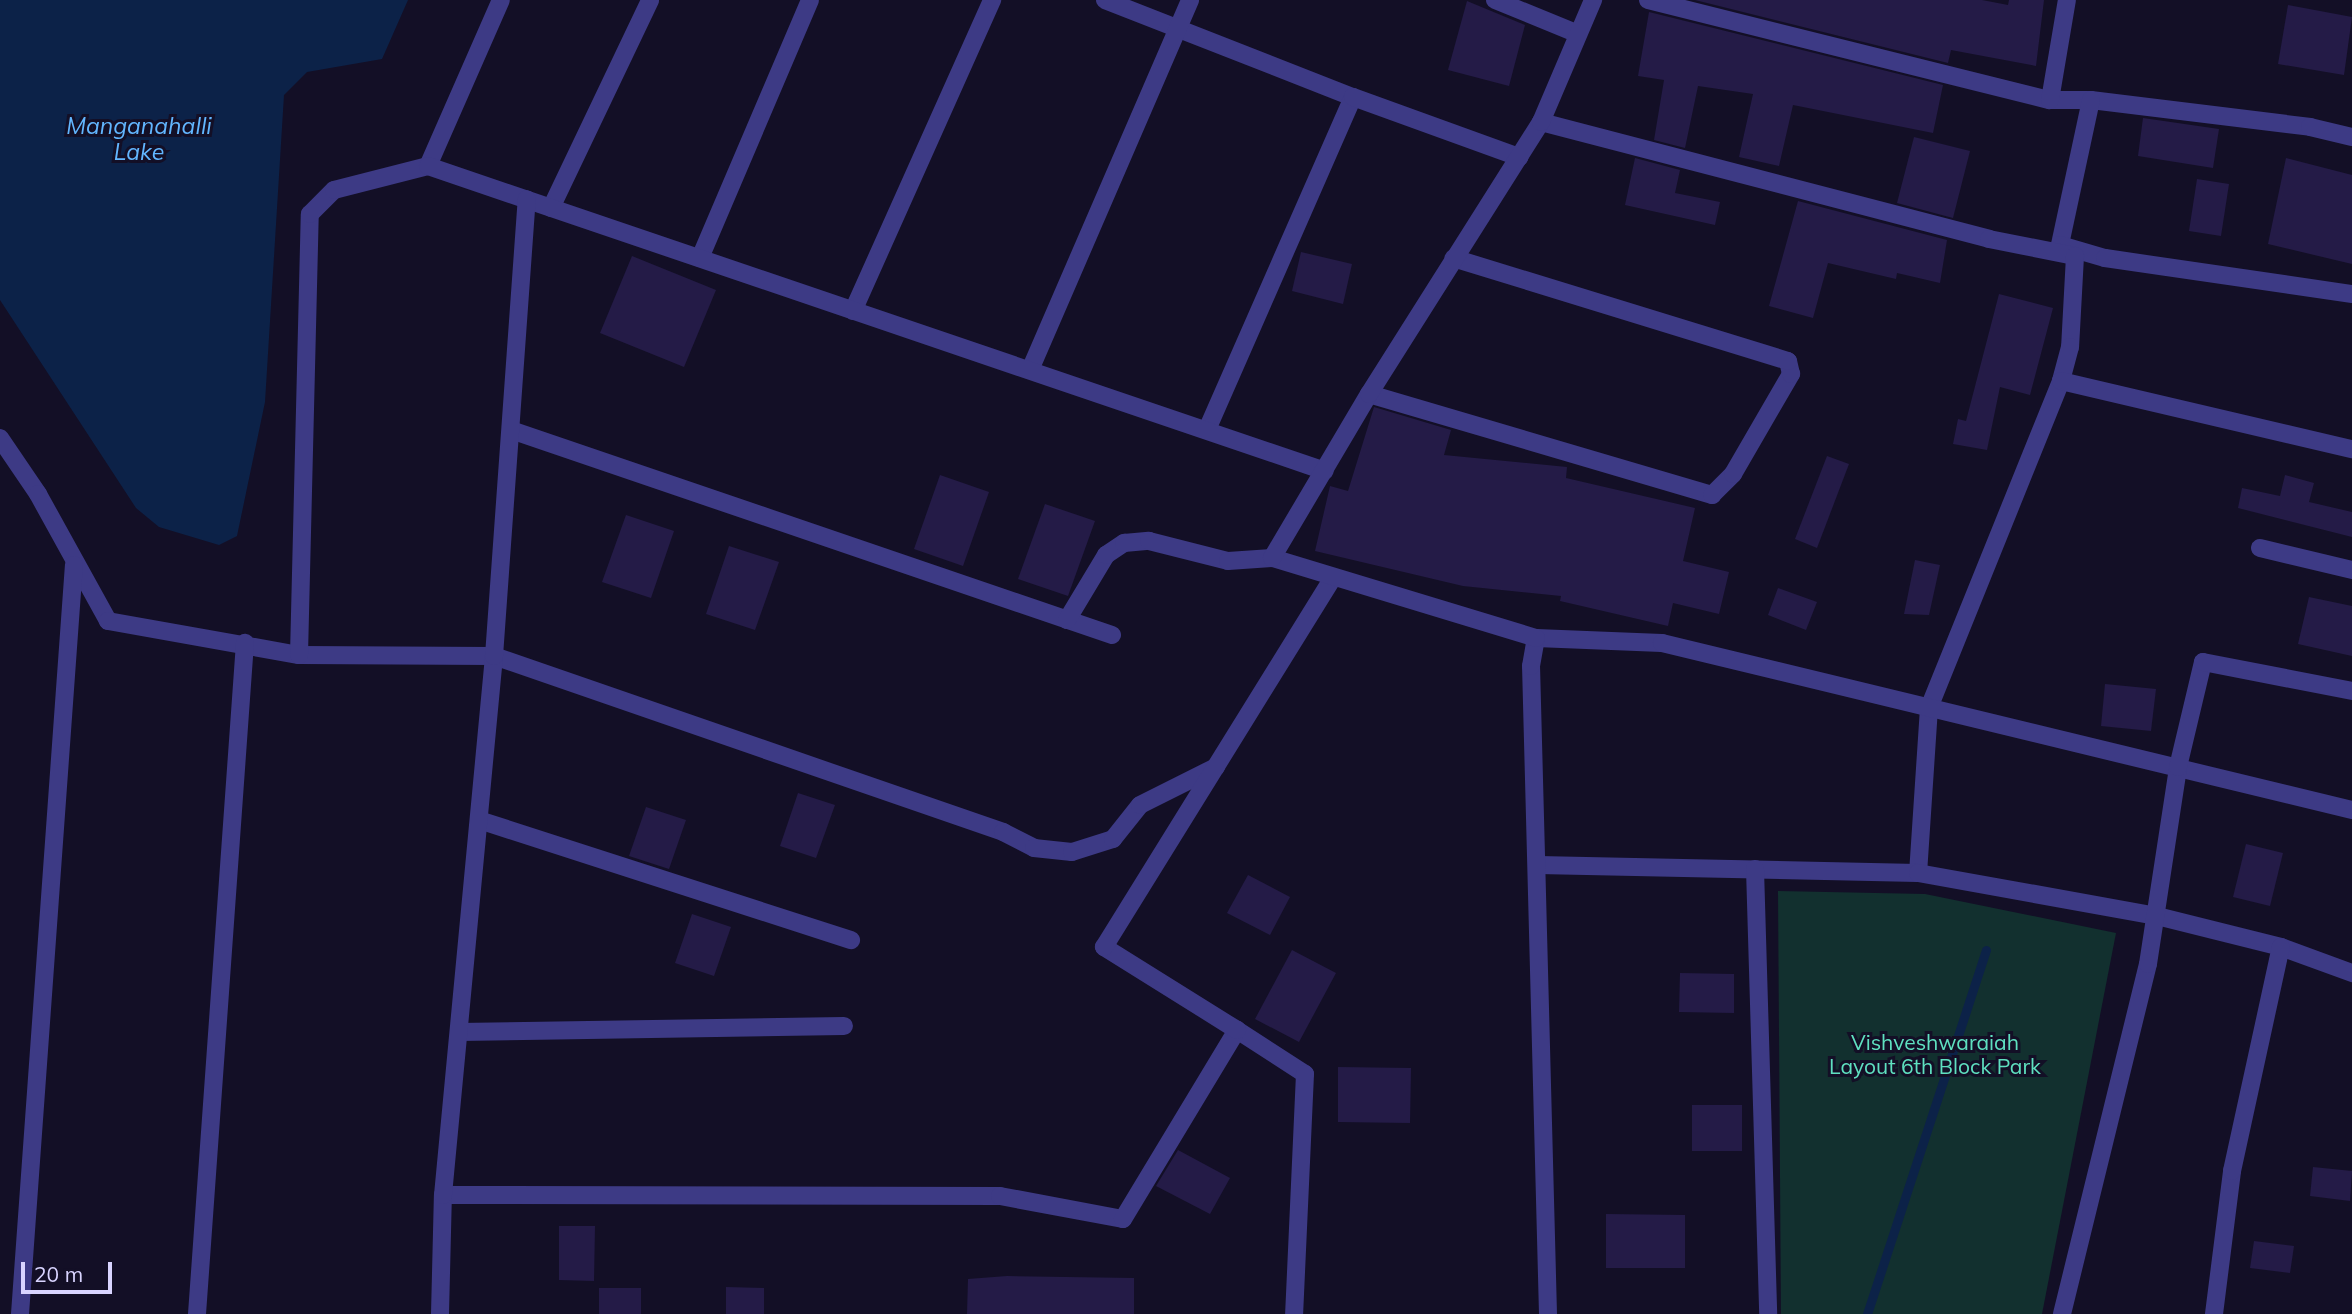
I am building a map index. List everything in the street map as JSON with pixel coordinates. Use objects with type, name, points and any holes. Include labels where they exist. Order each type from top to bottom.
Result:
[{"type":"street","points":[[428,166],[501,0]]},
{"type":"street","points":[[551,208],[650,0]]},
{"type":"street","points":[[700,258],[810,0]]},
{"type":"street","points":[[853,310],[992,0]]},
{"type":"street","points":[[1105,0],[1353,97],[1519,158]]},
{"type":"street","points":[[1030,370],[1189,0]]},
{"type":"street","points":[[1495,0],[1576,33]]},
{"type":"street","points":[[1272,558],[1369,394],[1541,122],[1576,33],[1593,0]]},
{"type":"street","points":[[1648,0],[2050,100],[2091,100],[2310,127],[2352,137]]},
{"type":"street","points":[[2050,100],[2067,0]]},
{"type":"street","points":[[1207,430],[1353,97]]},
{"type":"street","points":[[2060,245],[2091,100]]},
{"type":"street","points":[[1541,122],[1989,239],[2075,256]]},
{"type":"street","points":[[299,655],[310,214],[334,190],[428,166],[1325,471]]},
{"type":"street","points":[[440,1314],[443,1195],[494,656],[527,199]]},
{"type":"street","points":[[2060,245],[2075,256]]},
{"type":"street","points":[[2060,245],[2105,258],[2352,294]]},
{"type":"street","points":[[1918,873],[1929,708],[2061,381],[2070,347],[2075,256]]},
{"type":"street","points":[[1369,394],[1712,495],[1733,474],[1791,374],[1788,361],[1454,258]]},
{"type":"street","points":[[2061,381],[2352,449]]},
{"type":"street","points":[[511,430],[1112,635]]},
{"type":"street","points":[[0,438],[38,494],[74,565],[108,621],[245,643],[299,655],[494,656],[1003,832],[1034,848],[1072,852],[1113,839],[1140,805],[1216,767]]},
{"type":"street","points":[[1067,620],[1106,555],[1124,543],[1149,541],[1228,561],[1272,558],[1536,638],[1662,643],[2352,810]]},
{"type":"street","points":[[2260,548],[2352,570]]},
{"type":"street","points":[[20,1314],[74,565]]},
{"type":"street","points":[[1294,1314],[1305,1074],[1104,947],[1333,578]]},
{"type":"street","points":[[1536,638],[1531,666],[1548,1314]]},
{"type":"street","points":[[197,1314],[245,643]]},
{"type":"street","points":[[2062,1314],[2157,916],[2178,767],[2203,662],[2352,691]]},
{"type":"street","points":[[479,820],[851,940]]},
{"type":"street","points":[[1538,864],[1918,873],[2157,916],[2281,947],[2352,973]]},
{"type":"street","points":[[1755,869],[1768,1314]]},
{"type":"street","points":[[2214,1314],[2232,1171],[2281,947]]},
{"type":"street","points":[[459,1032],[844,1026]]},
{"type":"street","points":[[443,1195],[1000,1196],[1123,1219],[1237,1030]]},
{"type":"green space","name":"Vishveshwaraiah Layout 6th Block Park","points":[[1778,891],[1925,894],[2116,933],[2042,1314],[1781,1314]]},
{"type":"water","name":"Manganahalli Lake","points":[[0,0],[408,0],[382,59],[307,72],[284,95],[265,402],[237,536],[219,545],[159,527],[136,508],[0,300]]},
{"type":"building","points":[[1695,0],[1982,0],[2008,5],[2009,0],[2044,0],[2036,66],[1951,50],[1948,63]]},
{"type":"building","points":[[1467,1],[1525,25],[1509,86],[1448,70]]},
{"type":"building","points":[[2288,5],[2352,17],[2344,75],[2278,64]]},
{"type":"building","points":[[1649,12],[1943,85],[1933,133],[1793,105],[1779,166],[1739,157],[1753,94],[1698,86],[1685,148],[1654,140],[1664,80],[1638,76]]},
{"type":"building","points":[[2143,118],[2219,129],[2213,168],[2138,156]]},
{"type":"building","points":[[1914,137],[1970,151],[1953,218],[1897,203]]},
{"type":"building","points":[[1635,158],[1680,170],[1675,193],[1720,202],[1715,225],[1625,205]]},
{"type":"building","points":[[2286,158],[2352,175],[2352,264],[2268,244]]},
{"type":"building","points":[[2197,179],[2229,184],[2221,236],[2189,231]]},
{"type":"building","points":[[1798,201],[1947,240],[1940,283],[1897,273],[1896,279],[1828,263],[1813,318],[1769,306]]},
{"type":"building","points":[[1301,252],[1352,264],[1343,304],[1292,291]]},
{"type":"building","points":[[632,256],[716,290],[684,367],[600,333]]},
{"type":"building","points":[[1999,294],[2053,308],[2030,395],[2000,387],[1987,450],[1953,444],[1958,419],[1966,421]]},
{"type":"building","points":[[1374,407],[1451,430],[1444,455],[1567,467],[1566,478],[1695,508],[1683,561],[1729,572],[1719,614],[1673,603],[1668,626],[1560,601],[1561,596],[1463,586],[1315,551],[1330,486],[1348,491]]},
{"type":"building","points":[[1827,456],[1849,464],[1817,548],[1795,539]]},
{"type":"building","points":[[940,475],[989,492],[963,566],[914,549]]},
{"type":"building","points":[[2285,475],[2314,483],[2309,502],[2352,512],[2352,537],[2238,508],[2242,488],[2280,496]]},
{"type":"building","points":[[1045,504],[1095,521],[1068,596],[1018,579]]},
{"type":"building","points":[[626,515],[674,531],[651,598],[602,582]]},
{"type":"building","points":[[729,546],[779,562],[755,630],[706,614]]},
{"type":"building","points":[[1915,560],[1940,565],[1929,615],[1904,614]]},
{"type":"building","points":[[1778,588],[1817,602],[1806,630],[1768,615]]},
{"type":"building","points":[[2309,597],[2352,606],[2352,656],[2298,644]]},
{"type":"building","points":[[2105,684],[2156,689],[2151,731],[2101,726]]},
{"type":"building","points":[[798,793],[835,805],[816,858],[780,846]]},
{"type":"building","points":[[646,807],[686,820],[669,869],[629,856]]},
{"type":"building","points":[[2246,844],[2283,853],[2270,906],[2233,897]]},
{"type":"building","points":[[1248,875],[1290,897],[1270,935],[1227,913]]},
{"type":"building","points":[[692,914],[731,927],[714,976],[675,963]]},
{"type":"building","points":[[1292,950],[1336,973],[1299,1042],[1255,1019]]},
{"type":"building","points":[[1680,973],[1734,974],[1734,1013],[1679,1012]]},
{"type":"building","points":[[1338,1067],[1411,1068],[1410,1123],[1338,1122]]},
{"type":"building","points":[[1692,1105],[1742,1105],[1742,1151],[1692,1151]]},
{"type":"building","points":[[1178,1150],[1230,1178],[1210,1214],[1156,1186]]},
{"type":"building","points":[[2313,1167],[2352,1171],[2350,1201],[2310,1196]]},
{"type":"building","points":[[1606,1214],[1685,1215],[1685,1268],[1606,1268]]},
{"type":"building","points":[[559,1226],[595,1226],[594,1281],[559,1280]]},
{"type":"building","points":[[2254,1241],[2294,1246],[2290,1273],[2250,1268]]},
{"type":"building","points":[[1007,1276],[1134,1278],[1134,1314],[967,1314],[968,1279]]},
{"type":"building","points":[[726,1287],[764,1288],[764,1314],[726,1314]]},
{"type":"building","points":[[599,1288],[641,1288],[641,1314],[599,1314]]},
{"type":"waterway","points":[[1867,1314],[1986,950]]}]
